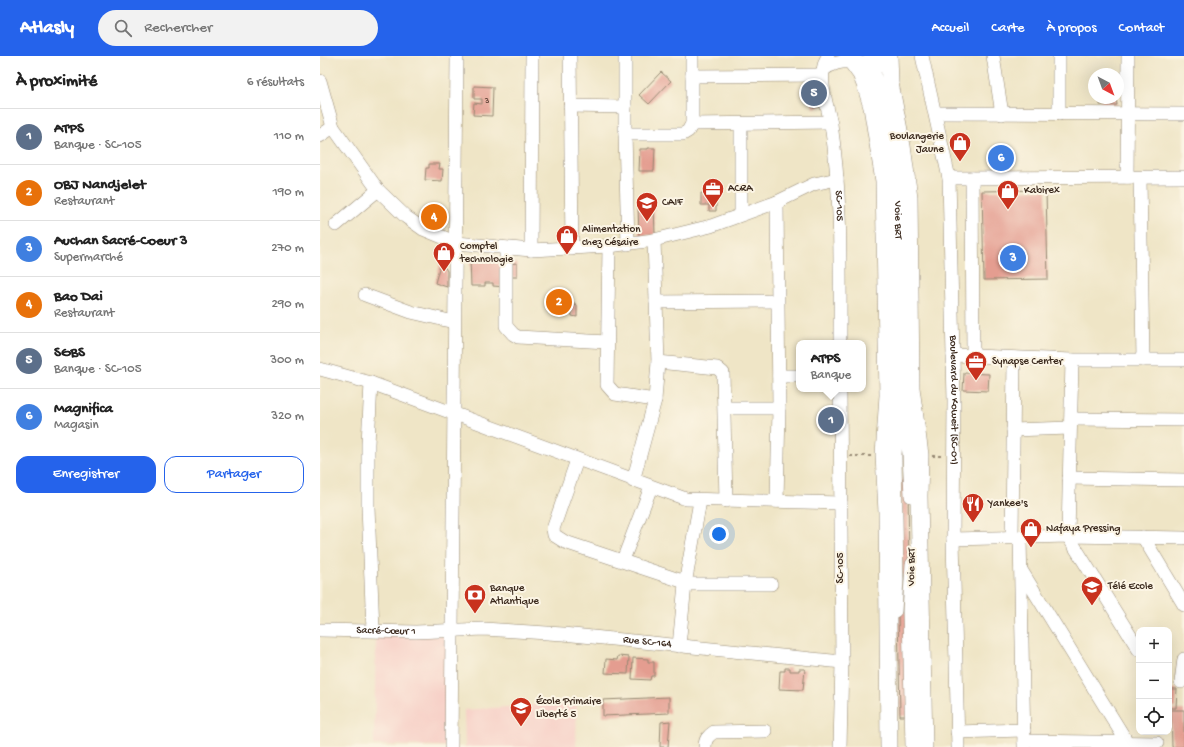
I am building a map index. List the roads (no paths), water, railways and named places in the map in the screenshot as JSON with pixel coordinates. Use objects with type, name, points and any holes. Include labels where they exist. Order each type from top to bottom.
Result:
[{"type":"main road","points":[[890,56],[890,83],[902,146],[909,197],[911,388],[920,455],[919,496],[924,747]]},
{"type":"main road","points":[[850,59],[863,67],[877,60]]},
{"type":"main road","points":[[850,59],[862,74],[872,107],[884,180],[888,395],[884,455],[887,512],[889,747]]},
{"type":"street","points":[[451,747],[455,491],[453,413],[457,243],[457,56]]},
{"type":"street","points":[[531,250],[532,56]]},
{"type":"street","points":[[570,56],[572,249]]},
{"type":"street","points":[[625,56],[625,134],[628,244]]},
{"type":"street","points":[[625,134],[683,134],[688,131],[692,124],[692,56]]},
{"type":"street","name":"SC-105","points":[[828,56],[823,72],[837,179],[839,219],[840,340]]},
{"type":"street","name":"Boulevard du Koweit (SC-01)","points":[[922,56],[948,178],[955,456],[954,539],[958,747]]},
{"type":"street","points":[[993,56],[1002,114]]},
{"type":"street","points":[[1059,56],[1059,114]]},
{"type":"street","points":[[1128,56],[1129,114],[1134,178],[1143,360]]},
{"type":"street","points":[[692,76],[823,72],[833,64],[850,59]]},
{"type":"street","name":"Voie BRT","points":[[877,60],[897,191],[900,387],[895,455],[897,579],[895,611],[898,747]]},
{"type":"street","points":[[320,81],[333,126],[378,190],[406,217],[423,229],[457,243],[531,250],[609,246],[654,240],[711,226],[777,202],[814,184],[837,179]]},
{"type":"street","points":[[570,106],[625,106]]},
{"type":"street","points":[[935,114],[1184,114]]},
{"type":"street","points":[[692,124],[830,122]]},
{"type":"street","points":[[740,124],[741,214]]},
{"type":"street","points":[[320,136],[333,126]]},
{"type":"street","points":[[948,178],[1184,177]]},
{"type":"street","points":[[972,178],[973,356]]},
{"type":"street","points":[[336,225],[378,190]]},
{"type":"street","points":[[777,202],[777,301],[780,408],[777,501]]},
{"type":"street","points":[[633,481],[655,400],[658,362],[654,240]]},
{"type":"street","points":[[609,246],[607,385],[615,394],[655,400]]},
{"type":"street","points":[[506,248],[506,326],[513,334],[526,338],[607,342]]},
{"type":"street","points":[[365,295],[411,312],[454,322]]},
{"type":"street","points":[[656,302],[777,301]]},
{"type":"street","points":[[953,355],[1072,360],[1184,360]]},
{"type":"street","points":[[1014,358],[1013,430],[1016,537],[1021,570],[1024,739]]},
{"type":"street","points":[[1072,360],[1068,536],[1136,645]]},
{"type":"street","points":[[658,362],[720,370],[725,378],[726,501]]},
{"type":"street","points":[[320,369],[371,383],[680,498],[700,501],[841,503]]},
{"type":"street","points":[[779,376],[796,376]]},
{"type":"street","points":[[371,383],[368,444],[368,507],[373,630]]},
{"type":"street","name":"Voie BRT","points":[[900,387],[911,480],[912,579],[909,612],[912,747]]},
{"type":"street","name":"SC-105","points":[[840,392],[842,662],[840,747]]},
{"type":"street","points":[[725,408],[780,408]]},
{"type":"street","points":[[1013,430],[1070,424],[1184,420]]},
{"type":"street","points":[[577,460],[553,529],[554,535],[564,542],[623,560],[685,583],[771,584]]},
{"type":"street","points":[[1069,478],[1184,480]]},
{"type":"street","points":[[623,560],[651,487]]},
{"type":"street","points":[[679,646],[685,583],[700,501]]},
{"type":"street","points":[[954,539],[1068,536],[1184,538]]},
{"type":"street","points":[[1142,537],[1184,605]]},
{"type":"street","points":[[1021,570],[1127,742]]},
{"type":"street","name":"Rue SC-164","points":[[452,630],[484,629],[842,662]]},
{"type":"street","name":"Sacré-Cœur 1","points":[[320,630],[416,632],[452,630]]},
{"type":"street","points":[[1178,682],[1184,660]]},
{"type":"street","points":[[705,747],[705,742],[708,736],[714,732],[765,731]]},
{"type":"street","points":[[957,732],[1024,739],[1127,742],[1157,741]]},
{"type":"place","name":"SGBS","points":[[814,93]]},
{"type":"place","name":"Magnifica","points":[[1001,158]]},
{"type":"place","name":"Boulangerie Jaune","points":[[960,162]]},
{"type":"place","name":"ACRA","points":[[713,208]]},
{"type":"place","name":"Kabirex","points":[[1008,210]]},
{"type":"place","name":"Bao Dai","points":[[434,217]]},
{"type":"place","name":"CAIF","points":[[647,222]]},
{"type":"place","name":"Alimentation chez Césaire","points":[[567,256]]},
{"type":"place","name":"Auchan Sacré-Coeur 3","points":[[1013,258]]},
{"type":"place","name":"Comptel technologie","points":[[444,272]]},
{"type":"place","name":"OBJ Nandjelet","points":[[559,302]]},
{"type":"place","name":"Synapse Center","points":[[976,382]]},
{"type":"place","name":"ATPS","points":[[831,420]]},
{"type":"place","name":"Yankee's","points":[[973,524]]},
{"type":"place","name":"Nafaya Pressing","points":[[1031,548]]},
{"type":"place","name":"Télé Ecole","points":[[1092,606]]},
{"type":"place","name":"Banque Atlantique","points":[[475,614]]},
{"type":"place","name":"École Primaire Liberté 5","points":[[521,728]]}]
